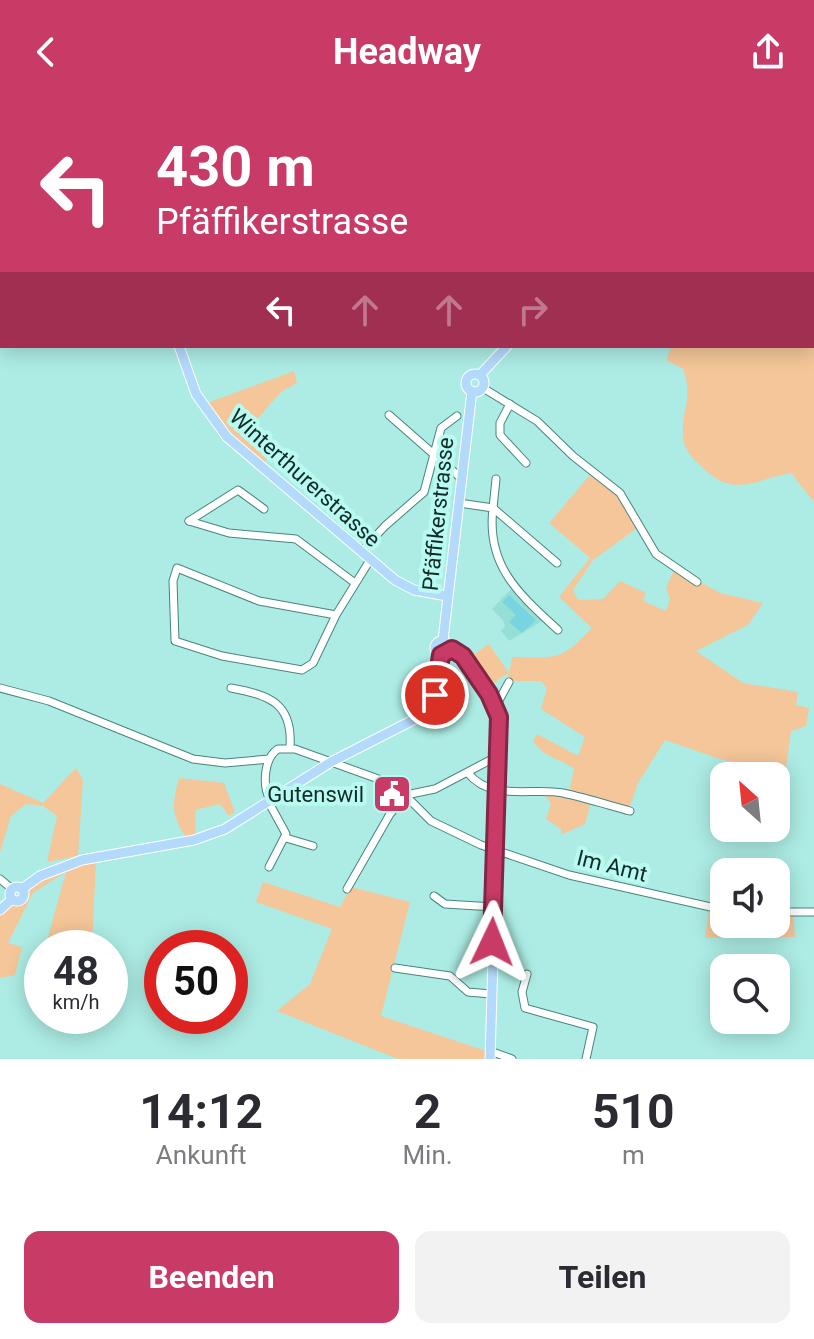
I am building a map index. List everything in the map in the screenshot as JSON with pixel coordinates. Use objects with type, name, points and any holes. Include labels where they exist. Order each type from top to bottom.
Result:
[{"type":"main road","name":"Winterthurerstrasse","points":[[180,348],[196,394],[218,427],[370,560],[414,590],[447,596]]},
{"type":"main road","name":"Pfäffikerstrasse","points":[[0,910],[15,892],[40,876],[82,860],[207,836],[331,762],[421,716],[437,691],[444,648],[447,596],[472,391],[467,379],[473,374],[480,375],[505,348]]},
{"type":"main road","points":[[472,391],[483,388],[480,375]]},
{"type":"main road","points":[[444,648],[463,656],[496,706],[500,723],[494,758],[490,1055]]},
{"type":"street","points":[[483,388],[537,421],[573,456],[620,493],[656,554],[697,582]]},
{"type":"street","points":[[510,404],[500,423],[500,435],[526,463]]},
{"type":"street","points":[[389,415],[462,479]]},
{"type":"street","points":[[361,552],[424,492],[441,428],[457,416]]},
{"type":"street","points":[[496,479],[492,544],[502,572],[558,630]]},
{"type":"street","points":[[264,509],[238,490],[189,521],[221,532],[296,539],[355,583]]},
{"type":"street","points":[[459,503],[493,508],[557,563]]},
{"type":"street","points":[[336,615],[259,601],[177,568],[173,581],[175,641],[222,656],[302,670],[309,667],[370,560]]},
{"type":"street","points":[[496,706],[509,682]]},
{"type":"street","points":[[0,688],[49,701],[199,761],[225,763],[269,759]]},
{"type":"street","points":[[231,688],[265,695],[276,701],[289,735],[290,747],[276,750],[269,759],[265,787],[286,838],[313,846]]},
{"type":"street","name":"Im Amt","points":[[290,747],[395,785],[437,825],[494,848],[569,875],[710,907]]},
{"type":"street","points":[[347,889],[390,814],[406,795],[429,792],[494,758]]},
{"type":"street","points":[[468,773],[476,781],[494,788],[558,792],[630,811]]},
{"type":"street","points":[[269,867],[286,838]]},
{"type":"street","points":[[0,879],[15,892]]},
{"type":"street","points":[[434,896],[445,904],[494,907]]},
{"type":"street","points":[[790,912],[814,912]]},
{"type":"street","points":[[395,968],[450,976],[468,992],[491,994]]},
{"type":"street","points":[[527,974],[522,992],[525,1008],[593,1027],[586,1059]]},
{"type":"street","points":[[490,1055],[512,1059]]},
{"type":"shaded area","points":[[671,348],[814,348],[814,502],[791,473],[733,485],[711,475],[696,461],[686,449],[683,437],[686,379],[683,369],[666,360]]},
{"type":"shaded area","points":[[294,371],[297,383],[281,392],[253,424],[271,454],[264,463],[233,435],[207,403]]},
{"type":"shaded area","points":[[590,475],[618,494],[640,526],[593,560],[573,590],[578,600],[603,599],[620,581],[646,593],[643,601],[666,611],[670,599],[666,588],[675,568],[720,593],[763,603],[748,625],[696,651],[743,683],[798,692],[796,705],[809,708],[806,726],[791,731],[787,762],[723,760],[665,740],[638,783],[629,809],[591,802],[585,824],[561,835],[561,829],[546,819],[551,804],[546,796],[569,792],[574,768],[544,753],[533,742],[537,734],[578,756],[585,737],[541,709],[547,688],[541,681],[508,681],[508,673],[491,685],[472,656],[489,644],[509,673],[512,657],[557,655],[573,647],[592,628],[559,597],[590,558],[549,523]]},
{"type":"shaded area","points":[[511,589],[544,620],[509,641],[501,631],[505,627],[503,620],[492,609]]},
{"type":"shaded area","points":[[76,768],[83,780],[78,856],[47,862],[57,816],[43,806],[26,804],[11,816],[0,852],[0,784],[43,803]]},
{"type":"shaded area","points":[[179,778],[224,783],[235,812],[229,816],[220,804],[195,810],[196,835],[186,837],[174,809]]},
{"type":"shaded area","points":[[96,860],[93,930],[50,930],[66,872],[33,893],[8,943],[22,947],[15,975],[0,978],[0,915],[12,905],[25,901],[34,883],[67,868]]},
{"type":"shaded area","points":[[263,882],[340,907],[351,887],[410,902],[381,1016],[486,1051],[486,1059],[398,1059],[277,1011],[310,984],[332,929],[256,902]]},
{"type":"shaded area","points":[[709,911],[710,911],[710,938],[705,938]]},
{"type":"shaded area","points":[[790,914],[793,914],[795,937],[790,937]]},
{"type":"building","points":[[509,595],[536,620],[522,633],[509,622],[516,615],[502,602]]},
{"type":"place","name":"Gutenswil","points":[[392,794]]},
{"type":"route","points":[[435,695],[441,655],[452,649],[463,656],[498,713],[500,730],[495,789],[492,942]]}]
